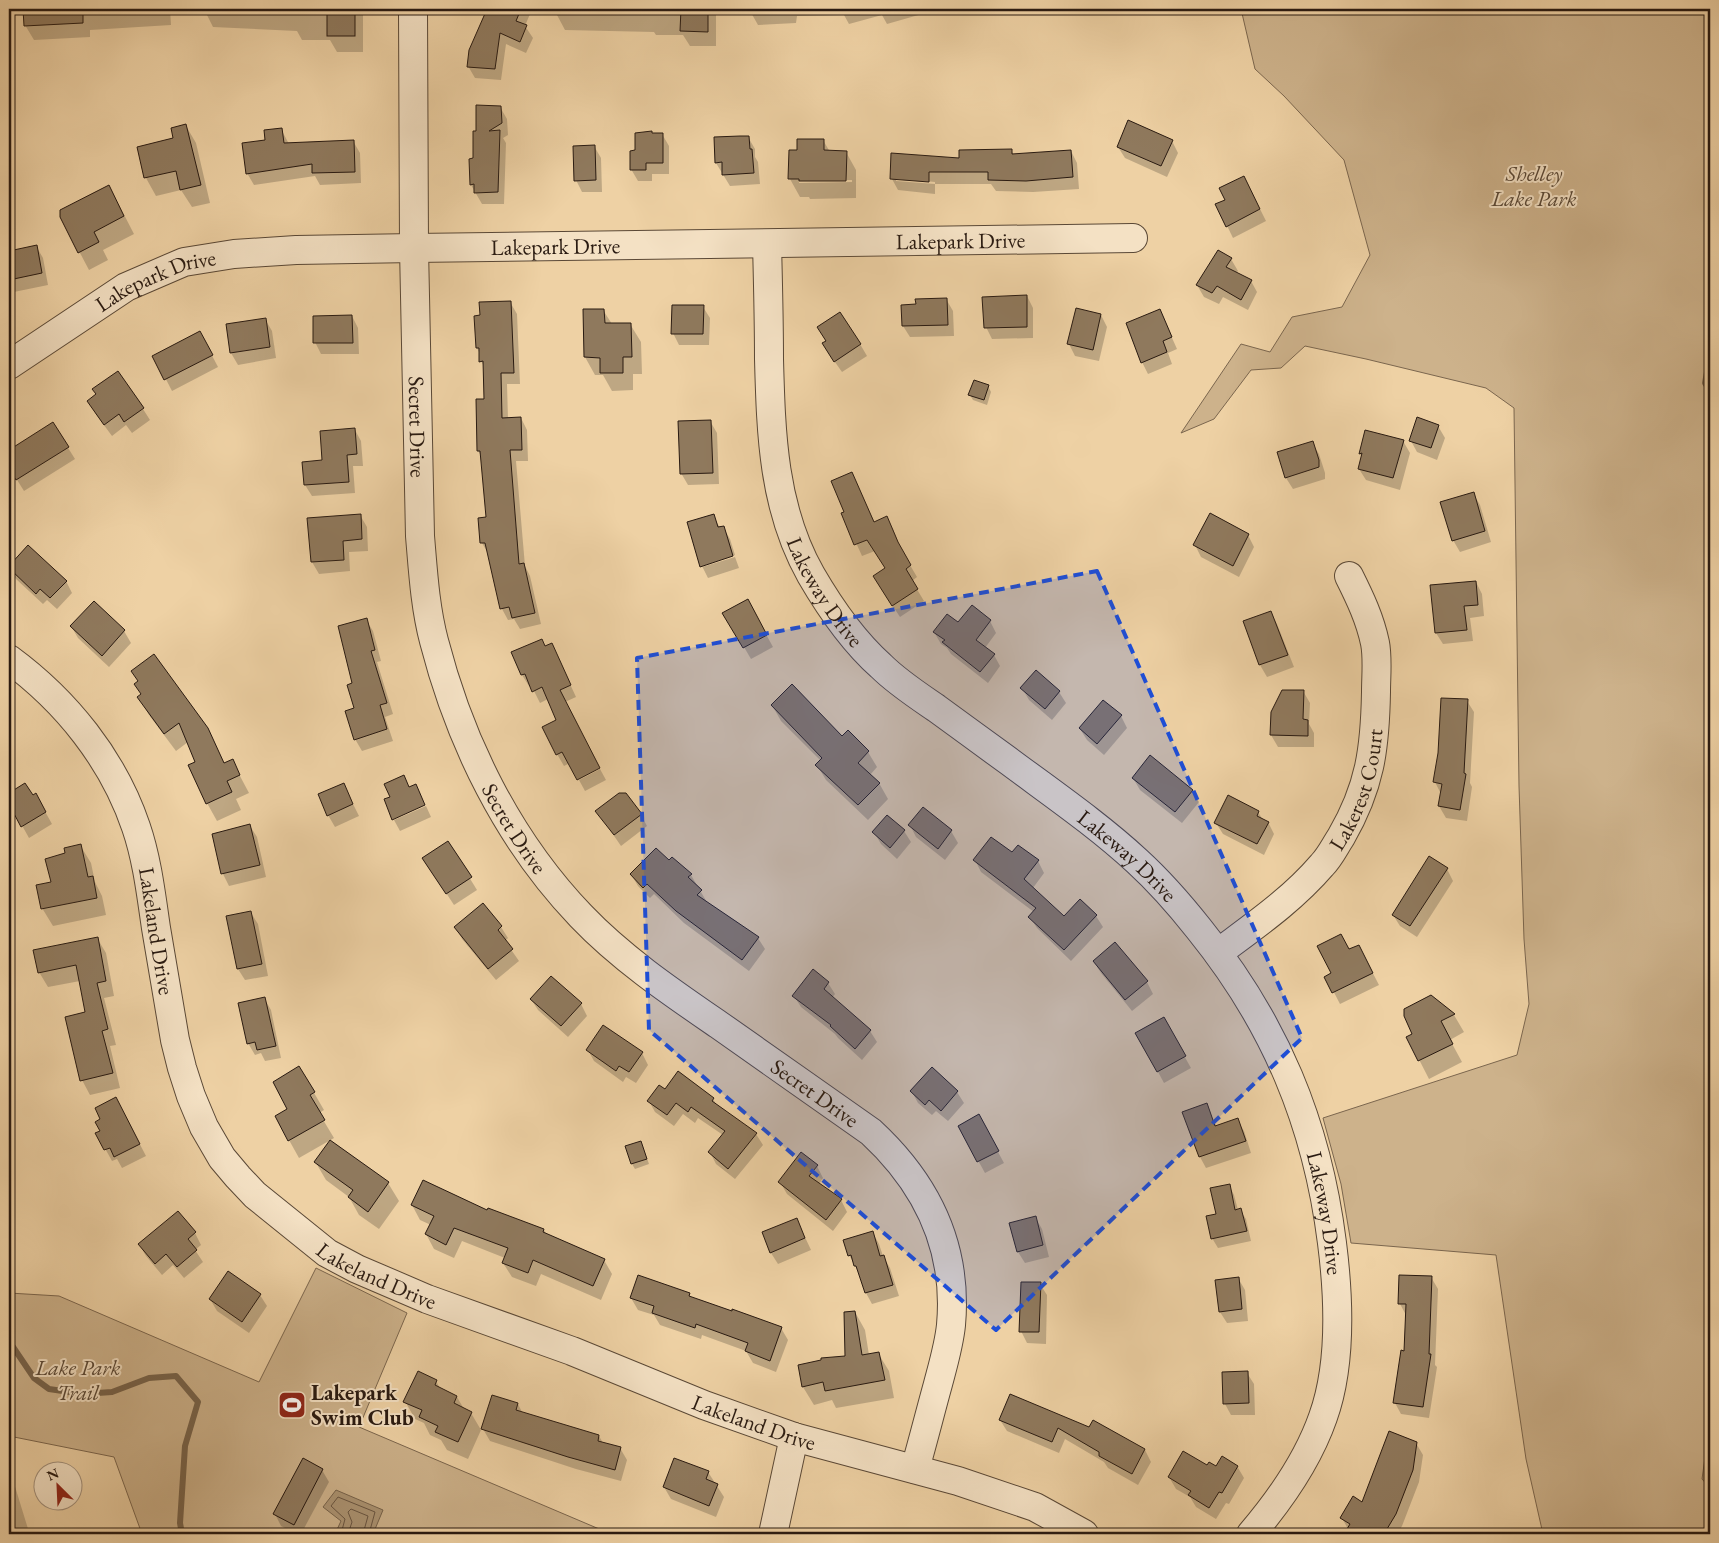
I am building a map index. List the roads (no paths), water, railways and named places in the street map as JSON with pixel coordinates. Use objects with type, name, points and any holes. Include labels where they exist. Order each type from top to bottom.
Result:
[{"type":"street","name":"Secret Drive","points":[[413,9],[414,248],[420,536],[424,583],[433,640],[464,733],[480,769],[508,821],[528,852],[559,892],[582,917],[649,976],[870,1132],[892,1152],[912,1178],[929,1205],[948,1260],[952,1291],[951,1326],[916,1469]]},
{"type":"street","name":"Lakepark Drive","points":[[9,365],[126,287],[184,262],[234,254],[287,250],[1133,238]]},
{"type":"street","name":"Lakeway Drive","points":[[767,244],[772,444],[779,488],[793,534],[810,574],[840,619],[879,665],[908,689],[1060,799],[1137,861],[1171,894],[1218,953],[1246,995],[1273,1040],[1298,1099],[1326,1197],[1338,1299],[1338,1333],[1332,1386],[1323,1418],[1294,1477],[1251,1534]]},
{"type":"street","name":"Lakerest Court","points":[[1218,953],[1284,902],[1324,864],[1354,813],[1365,785],[1372,754],[1375,723],[1376,644],[1367,612],[1349,576]]},
{"type":"street","name":"Lakeland Drive","points":[[9,659],[35,680],[71,715],[107,765],[127,803],[147,869],[175,1040],[191,1096],[213,1142],[238,1178],[255,1195],[327,1253],[356,1269],[427,1299],[572,1351],[704,1404],[794,1437],[916,1469],[1035,1507],[1084,1534]]},
{"type":"street","points":[[773,1534],[794,1437]]},
{"type":"water","points":[[1710,1422],[1710,1488],[1702,1479]]},
{"type":"water","points":[[336,1490],[383,1510],[373,1534],[335,1534],[341,1521],[323,1507]]},
{"type":"waterway","points":[[1710,356],[1705,383],[1710,391]]},
{"type":"waterway","points":[[9,1341],[34,1378],[49,1389],[83,1394],[112,1392],[149,1378],[176,1376],[198,1402],[185,1446],[180,1523],[182,1534]]},
{"type":"place","name":"Lakepark Swim Club","points":[[292,1405]]},
{"type":"park label","name":"Shelley Lake Park","points":[[1534,186]]},
{"type":"park label","name":"Lake Park Trail","points":[[78,1380]]}]
